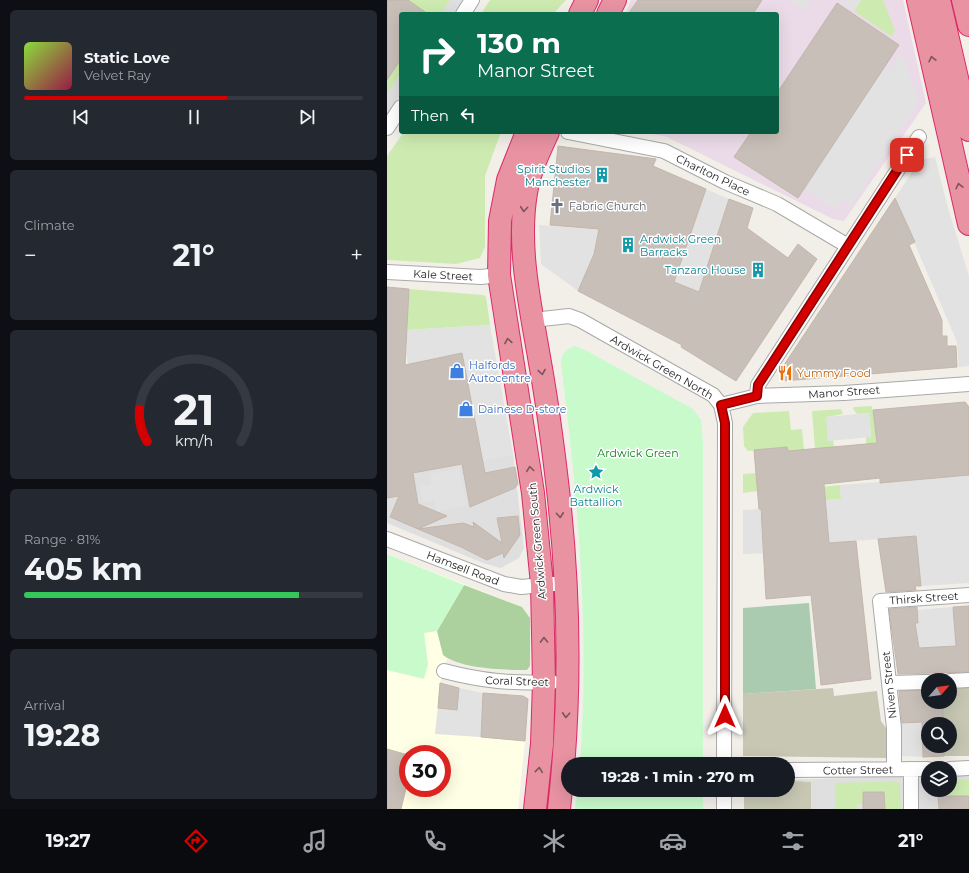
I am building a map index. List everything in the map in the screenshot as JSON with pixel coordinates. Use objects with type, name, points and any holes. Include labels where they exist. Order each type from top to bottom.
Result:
[{"type":"highway","points":[[581,12],[587,0]]},
{"type":"highway","points":[[609,12],[615,0]]},
{"type":"highway","points":[[918,0],[969,224]]},
{"type":"highway","points":[[939,0],[969,130]]},
{"type":"highway","points":[[963,0],[969,25]]},
{"type":"highway","name":"Ardwick Green South","points":[[526,134],[509,180],[500,221],[499,275],[533,493],[542,584],[544,682],[542,744],[535,809]]},
{"type":"highway","points":[[547,134],[532,169],[526,193],[524,220],[524,263],[558,490],[565,583],[568,681],[564,764],[559,809]]},
{"type":"street","points":[[464,12],[472,0]]},
{"type":"street","points":[[387,128],[399,110]]},
{"type":"street","name":"Charlton Place","points":[[578,134],[664,151],[725,182],[777,204],[848,246]]},
{"type":"street","points":[[757,396],[758,385],[919,137]]},
{"type":"street","name":"Kale Street","points":[[387,272],[481,276],[499,275]]},
{"type":"street","name":"Ardwick Green North","points":[[533,320],[569,316],[580,320],[713,395],[721,405],[725,430],[724,757]]},
{"type":"street","name":"Manor Street","points":[[721,405],[757,396],[969,384]]},
{"type":"street","name":"Hamsell Road","points":[[387,539],[493,581],[521,587],[565,583]]},
{"type":"street","name":"Thirsk Street","points":[[880,601],[969,595]]},
{"type":"street","name":"Niven Street","points":[[880,601],[894,728],[894,770]]},
{"type":"street","name":"Coral Street","points":[[444,671],[483,680],[506,683],[568,681]]},
{"type":"street","points":[[957,681],[969,680]]},
{"type":"street","points":[[890,683],[921,682]]},
{"type":"street","points":[[957,769],[969,768]]},
{"type":"street","points":[[911,769],[911,809]]},
{"type":"street","name":"Cotter Street","points":[[795,770],[921,769]]},
{"type":"street","points":[[724,797],[724,809]]},
{"type":"shaded area","points":[[387,0],[466,0],[457,12],[399,12],[399,97],[387,115]]},
{"type":"shaded area","points":[[631,0],[903,0],[926,103],[844,221],[833,219],[667,137],[653,134],[779,134],[779,12],[626,12]]},
{"type":"shaded area","points":[[789,0],[811,0],[805,11]]},
{"type":"shaded area","points":[[845,0],[861,0],[854,11],[842,4]]},
{"type":"shaded area","points":[[900,55],[905,61],[919,102],[851,205],[842,200],[836,210],[804,189],[884,67],[890,71]]},
{"type":"shaded area","points":[[935,157],[948,208],[969,276],[969,366],[959,367],[957,342],[895,198],[920,160]]},
{"type":"shaded area","points":[[706,189],[729,199],[699,292],[674,282]]},
{"type":"shaded area","points":[[539,225],[605,230],[598,235],[594,254],[578,291],[541,264]]},
{"type":"shaded area","points":[[490,325],[513,454],[483,460],[462,353],[408,364],[406,353],[407,330]]},
{"type":"shaded area","points":[[869,413],[871,437],[828,441],[826,417]]},
{"type":"shaded area","points":[[513,454],[524,548],[519,558],[501,568],[483,563],[387,523],[387,498],[415,473]]},
{"type":"shaded area","points":[[459,468],[467,505],[437,512],[434,500],[423,502],[420,486],[431,484],[429,474]]},
{"type":"shaded area","points":[[969,475],[969,583],[921,586],[916,536],[829,543],[825,500],[841,499],[840,485]]},
{"type":"shaded area","points":[[760,509],[763,541],[778,540],[773,553],[743,554],[743,510]]},
{"type":"shaded area","points":[[387,554],[522,607],[530,618],[530,666],[527,670],[489,669],[447,659],[440,683],[435,733],[525,741],[518,809],[387,809]]},
{"type":"shaded area","points":[[809,603],[816,689],[743,694],[743,608]]},
{"type":"shaded area","points":[[953,607],[956,646],[919,648],[915,623],[918,623],[917,610]]},
{"type":"shaded area","points":[[969,687],[969,756],[944,756],[944,753],[957,753],[957,717],[943,717],[943,709],[957,709],[957,688]]},
{"type":"shaded area","points":[[459,688],[483,693],[481,737],[435,734],[438,708],[457,710]]},
{"type":"shaded area","points":[[833,688],[834,696],[877,691],[881,721],[886,728],[887,758],[743,756],[743,694]]},
{"type":"shaded area","points":[[921,722],[921,753],[923,753],[923,757],[902,756],[901,723]]},
{"type":"shaded area","points":[[957,774],[969,774],[969,809],[744,809],[744,797],[795,797],[795,780],[921,775],[921,797],[957,797]]},
{"type":"shaded area","points":[[795,781],[811,782],[811,809],[744,809],[744,797],[795,797]]},
{"type":"green space","points":[[408,0],[450,0],[442,12],[423,12]]},
{"type":"green space","points":[[490,0],[566,0],[555,12],[482,12]]},
{"type":"green space","points":[[861,0],[883,0],[895,30],[892,37],[854,11]]},
{"type":"green space","points":[[399,62],[399,76],[387,93],[387,80],[393,64],[396,66]]},
{"type":"green space","points":[[403,134],[500,134],[485,176],[485,247],[480,258],[456,264],[387,260],[387,156]]},
{"type":"green space","points":[[409,289],[483,295],[486,297],[490,325],[407,330]]},
{"type":"green space","name":"Ardwick Green","points":[[575,346],[585,350],[693,409],[701,420],[703,443],[703,757],[580,757],[584,664],[581,564],[573,464],[561,364],[564,352]]},
{"type":"green space","points":[[872,406],[877,443],[866,444],[866,437],[871,437],[869,413],[857,414],[853,409],[854,407]]},
{"type":"green space","points":[[841,409],[843,414],[827,417],[828,441],[833,440],[834,447],[815,449],[812,411]]},
{"type":"green space","points":[[789,411],[791,430],[802,429],[804,450],[788,451],[787,447],[748,451],[744,446],[743,427],[753,413]]},
{"type":"green space","points":[[756,473],[758,491],[743,493],[743,474]]},
{"type":"green space","points":[[840,485],[841,499],[826,500],[826,504],[761,511],[760,509],[812,488]]},
{"type":"green space","points":[[387,554],[464,585],[437,631],[424,633],[428,664],[424,679],[387,670]]},
{"type":"green space","points":[[464,585],[522,607],[530,618],[530,666],[527,670],[495,669],[471,666],[451,660],[443,655],[437,631]]},
{"type":"green space","points":[[957,780],[969,780],[969,796],[957,796]]},
{"type":"green space","points":[[897,781],[900,784],[901,809],[885,809],[884,792],[863,792],[863,804],[857,804],[857,809],[835,809],[835,783]]},
{"type":"green space","points":[[577,797],[703,797],[703,809],[575,809]]},
{"type":"building","points":[[387,0],[408,0],[425,12],[399,12],[399,62],[387,80]]},
{"type":"building","points":[[638,0],[762,0],[754,12],[629,12]]},
{"type":"building","points":[[837,3],[899,45],[798,198],[734,157],[750,134],[779,134],[779,90]]},
{"type":"building","points":[[558,146],[656,159],[653,166],[706,189],[674,282],[699,292],[729,199],[753,208],[747,228],[788,258],[798,244],[817,259],[736,381],[681,347],[682,345],[578,291],[594,254],[599,229],[550,225]]},
{"type":"building","points":[[895,198],[915,242],[909,245],[942,320],[942,336],[947,336],[947,346],[956,346],[957,367],[782,381],[780,371]]},
{"type":"building","points":[[387,287],[409,289],[405,365],[462,353],[485,473],[515,467],[518,484],[515,488],[470,507],[462,464],[413,473],[418,504],[447,516],[418,529],[390,517],[399,496],[387,498]]},
{"type":"building","points":[[965,402],[969,407],[969,475],[880,483],[880,478],[824,484],[829,543],[856,541],[871,679],[821,685],[811,595],[766,599],[761,509],[759,509],[754,450],[787,447],[788,451],[877,443],[873,410]]},
{"type":"building","points":[[518,516],[520,535],[504,558],[503,553],[487,560],[461,547],[418,529],[463,523],[474,527],[473,522],[502,543],[497,518]]},
{"type":"building","points":[[916,536],[921,586],[915,586],[916,590],[886,592],[878,539]]},
{"type":"building","points":[[969,606],[969,672],[898,674],[889,609],[917,607],[918,623],[915,623],[919,648],[956,646],[953,607]]},
{"type":"building","points":[[440,683],[459,688],[457,710],[438,708]]},
{"type":"building","points":[[921,690],[921,709],[943,709],[943,717],[921,717],[921,722],[902,723],[899,691]]},
{"type":"building","points":[[483,693],[523,696],[528,699],[525,741],[481,737]]},
{"type":"building","points":[[387,749],[399,752],[399,797],[404,797],[401,809],[387,809]]},
{"type":"building","points":[[923,753],[944,753],[944,756],[923,757]]},
{"type":"building","points":[[863,792],[884,792],[885,809],[863,809]]},
{"type":"building","points":[[969,796],[969,809],[939,809],[938,797]]},
{"type":"place","name":"Spirit Studios Manchester","points":[[602,175]]},
{"type":"place","name":"Fabric Church","points":[[557,206]]},
{"type":"place","name":"Ardwick Green Barracks","points":[[628,245]]},
{"type":"place","name":"Tanzaro House","points":[[758,270]]},
{"type":"place","name":"Halfords Autocentre","points":[[457,371]]},
{"type":"place","name":"Yummy Food","points":[[785,373]]},
{"type":"place","name":"Dainese D-store","points":[[466,409]]},
{"type":"place","name":"Ardwick Battallion","points":[[596,472]]},
{"type":"route","points":[[725,716],[725,423],[721,405],[740,399],[757,396],[758,385],[907,155]]}]
